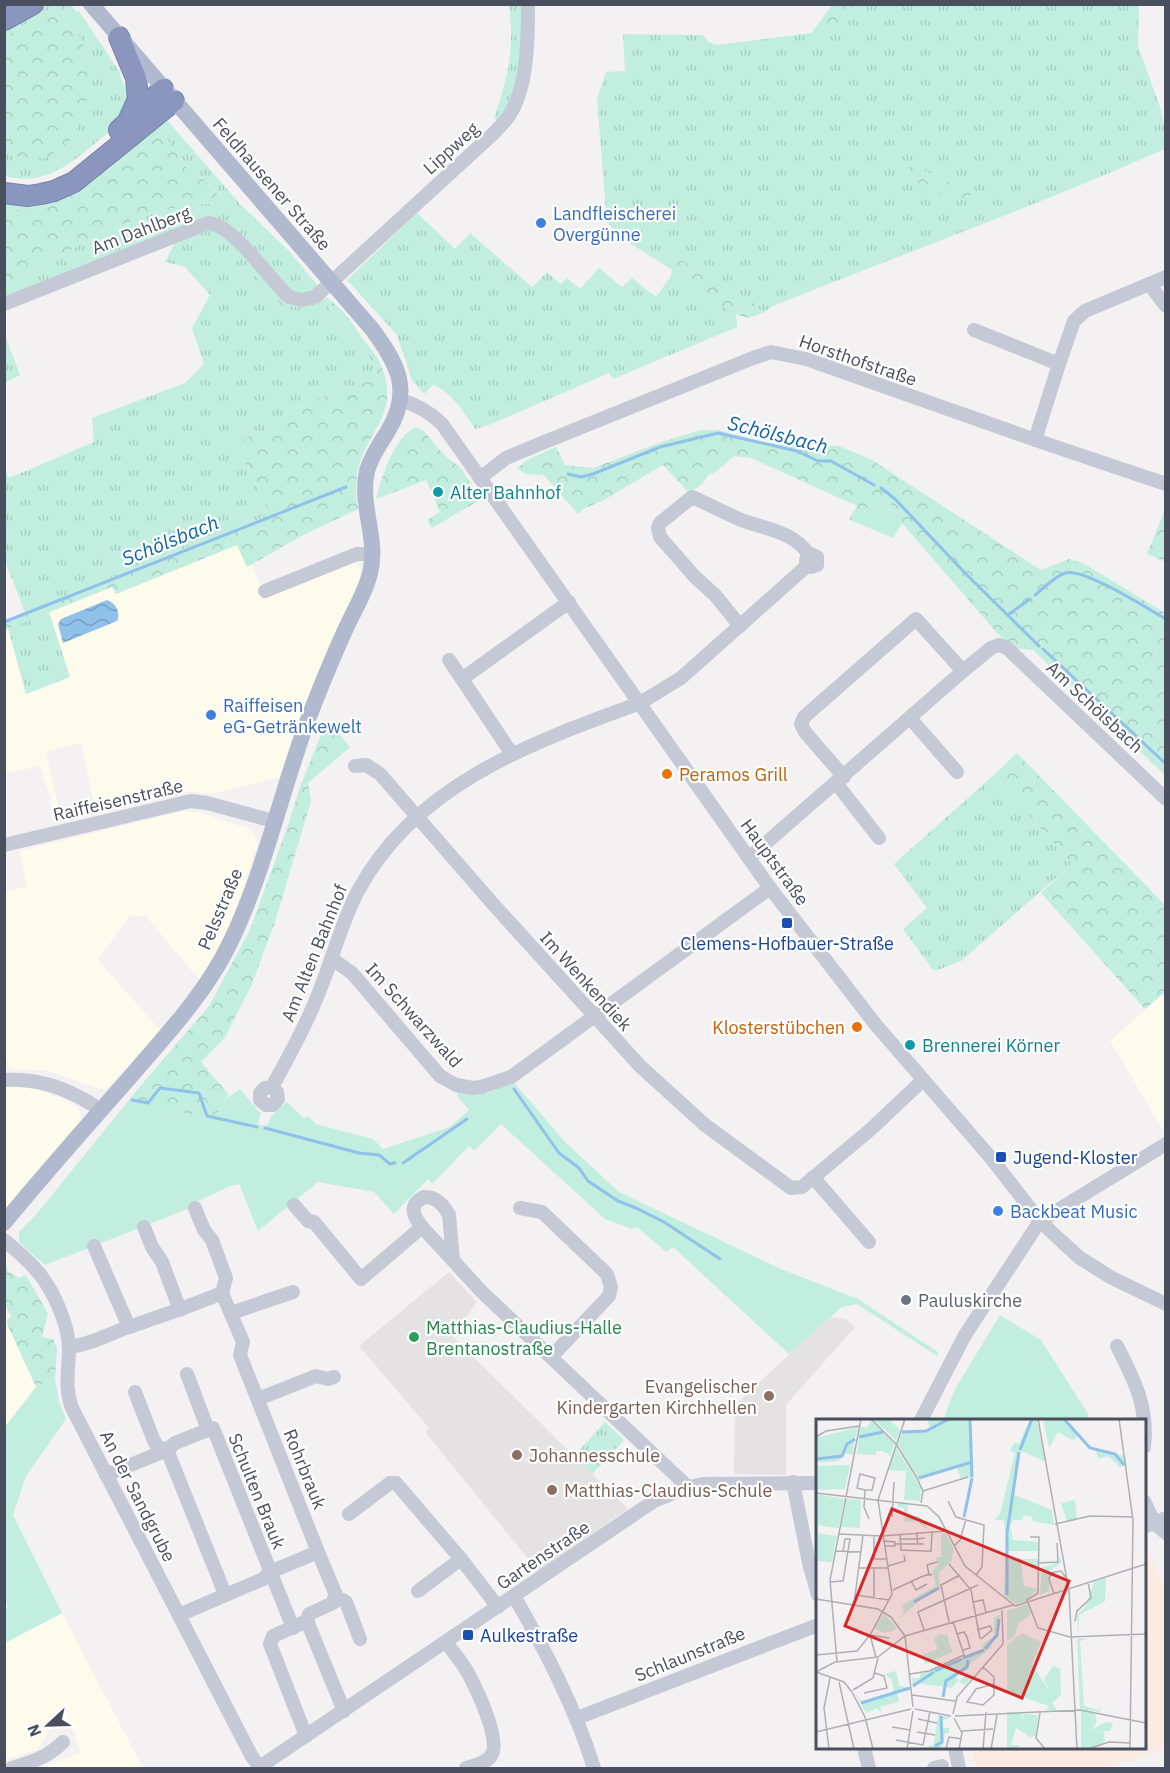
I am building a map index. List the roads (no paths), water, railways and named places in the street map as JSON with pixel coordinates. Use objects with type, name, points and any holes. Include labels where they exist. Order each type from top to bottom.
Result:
[{"type":"highway","points":[[4,10],[15,4]]},
{"type":"highway","points":[[4,20],[33,4]]},
{"type":"highway","points":[[119,37],[136,78],[138,99],[127,122]]},
{"type":"highway","points":[[4,181],[18,184],[56,179],[110,140],[127,122],[168,95]]},
{"type":"highway","points":[[4,193],[28,196],[41,194],[74,182],[168,95]]},
{"type":"main road","name":"Feldhausener Straße","points":[[91,4],[372,329],[392,357],[400,381],[401,400]]},
{"type":"main road","name":"Pelsstraße","points":[[4,1223],[177,1023],[206,984],[223,956],[249,898],[310,715],[371,571],[373,542],[365,500],[367,472],[374,452],[398,412],[401,400]]},
{"type":"street","name":"Lippweg","points":[[332,282],[495,132],[510,115],[523,78],[528,4]]},
{"type":"street","name":"Am Dahlberg","points":[[4,304],[208,223],[217,224],[230,232],[289,297],[309,299],[332,282]]},
{"type":"street","points":[[1035,440],[1074,321],[1085,311],[1166,277]]},
{"type":"street","points":[[1149,284],[1166,306]]},
{"type":"street","points":[[974,330],[1059,364]]},
{"type":"street","name":"Horsthofstraße","points":[[480,478],[506,458],[753,357],[771,352],[806,359],[1166,484]]},
{"type":"street","name":"Hauptstraße","points":[[401,400],[418,406],[434,416],[456,443],[770,888],[868,1015],[991,1158],[1040,1221],[1080,1258],[1112,1278],[1166,1304]]},
{"type":"street","name":"Am Alten Bahnhof","points":[[272,1087],[313,1007],[332,959],[338,935],[358,891],[377,861],[416,816],[473,775],[512,754],[557,734],[640,704],[681,678],[740,626],[808,560],[802,544],[760,524],[742,520],[692,496],[660,523],[658,529],[660,537],[695,577],[715,595],[740,626]]},
{"type":"street","points":[[265,591],[357,554],[372,554]]},
{"type":"street","points":[[462,679],[568,602]]},
{"type":"street","points":[[750,858],[840,780],[963,671],[916,619],[804,717],[801,724],[805,732],[840,780],[879,838]]},
{"type":"street","name":"Am Schölsbach","points":[[963,671],[991,648],[999,645],[1007,648],[1166,799]]},
{"type":"street","points":[[448,660],[512,754]]},
{"type":"street","points":[[910,718],[957,772]]},
{"type":"street","name":"Im Wenkendiek","points":[[355,766],[366,765],[380,774],[595,1016],[663,1088],[705,1125],[790,1188],[802,1187],[870,1130],[923,1080]]},
{"type":"street","name":"Raiffeisenstraße","points":[[4,845],[190,801],[207,803],[273,821]]},
{"type":"street","name":"Im Schwarzwald","points":[[332,959],[352,973],[440,1076],[464,1087],[481,1087],[511,1077],[770,888]]},
{"type":"street","points":[[4,1080],[22,1079],[45,1082],[73,1093],[101,1110]]},
{"type":"street","points":[[922,1419],[965,1335],[1040,1221],[1166,1144]]},
{"type":"street","points":[[813,1177],[869,1242]]},
{"type":"street","points":[[453,1260],[449,1215],[446,1208],[435,1199],[429,1197],[419,1199],[412,1212],[415,1218],[422,1227],[482,1292],[688,1487]]},
{"type":"street","points":[[294,1205],[308,1221],[315,1222],[361,1279],[422,1227]]},
{"type":"street","name":"Rohrbrauk","points":[[195,1208],[204,1230],[212,1239],[226,1278],[222,1293],[243,1342],[240,1355],[336,1595],[334,1599],[346,1602],[360,1639]]},
{"type":"street","points":[[520,1208],[542,1212],[607,1274],[611,1287],[609,1296],[551,1357]]},
{"type":"street","points":[[144,1227],[162,1262],[180,1310]]},
{"type":"street","name":"An der Sandgrube","points":[[4,1240],[42,1276],[62,1316],[69,1347],[66,1384],[70,1402],[259,1768]]},
{"type":"street","points":[[94,1246],[129,1327]]},
{"type":"street","points":[[231,1313],[293,1292]]},
{"type":"street","points":[[69,1347],[84,1345],[222,1293]]},
{"type":"street","points":[[1117,1346],[1143,1405],[1145,1419]]},
{"type":"street","name":"Schulten Brauk","points":[[187,1374],[208,1430]]},
{"type":"street","points":[[258,1399],[316,1376],[328,1379],[334,1377]]},
{"type":"street","points":[[135,1392],[154,1441],[159,1447],[167,1450],[225,1594]]},
{"type":"street","name":"Schulten Brauk","points":[[106,1475],[213,1428],[270,1572]]},
{"type":"street","name":"Gartenstraße","points":[[259,1768],[654,1501],[688,1487],[727,1482],[816,1483]]},
{"type":"street","points":[[793,1482],[816,1588]]},
{"type":"street","points":[[349,1514],[390,1483],[396,1484],[461,1559],[498,1607]]},
{"type":"street","points":[[1146,1505],[1158,1526]]},
{"type":"street","points":[[179,1615],[263,1579],[270,1572],[318,1552]]},
{"type":"street","points":[[418,1591],[461,1559]]},
{"type":"street","points":[[270,1572],[293,1628]]},
{"type":"street","points":[[514,1596],[547,1654],[577,1718],[594,1768]]},
{"type":"street","points":[[334,1599],[333,1603],[309,1614],[307,1621],[344,1711]]},
{"type":"street","points":[[306,1736],[270,1644],[273,1636],[307,1621]]},
{"type":"street","name":"Schlaunstraße","points":[[577,1718],[816,1626]]},
{"type":"street","points":[[446,1642],[468,1673],[485,1709],[492,1732],[494,1747],[492,1755],[486,1761],[466,1768]]},
{"type":"street","points":[[12,1768],[42,1758],[53,1752],[63,1742]]},
{"type":"street","points":[[864,1749],[869,1768]]},
{"type":"street","points":[[954,1749],[960,1768]]},
{"type":"water","points":[[107,600],[117,609],[117,621],[63,643],[58,624],[61,619]]},
{"type":"waterway","name":"Schölsbach","points":[[568,474],[581,477],[593,474],[660,447],[718,433],[797,451],[818,461],[831,461],[874,485]]},
{"type":"waterway","name":"Schölsbach","points":[[4,622],[346,487]]},
{"type":"waterway","name":"Schölsbach","points":[[881,488],[895,499],[1039,646]]},
{"type":"waterway","points":[[1035,595],[1061,575],[1074,573],[1100,582],[1166,619]]},
{"type":"waterway","points":[[1008,615],[1030,599]]},
{"type":"waterway","name":"Schölsbach","points":[[1043,649],[1166,764]]},
{"type":"waterway","points":[[132,1100],[148,1103],[160,1088],[199,1093],[207,1116],[257,1127]]},
{"type":"waterway","points":[[514,1089],[559,1153],[579,1168],[588,1181],[618,1201],[664,1222],[720,1259]]},
{"type":"waterway","points":[[403,1163],[467,1119]]},
{"type":"waterway","points":[[265,1128],[359,1153],[379,1155],[390,1164],[395,1163]]},
{"type":"place","name":"Landfleischerei Overgünne","points":[[541,223]]},
{"type":"place","name":"Alter Bahnhof","points":[[438,492]]},
{"type":"place","name":"Raiffeisen eG-Getränkewelt","points":[[211,715]]},
{"type":"place","name":"Peramos Grill","points":[[667,774]]},
{"type":"place","name":"Clemens-Hofbauer-Straße","points":[[787,923]]},
{"type":"place","name":"Klosterstübchen","points":[[857,1027]]},
{"type":"place","name":"Brennerei Körner","points":[[910,1045]]},
{"type":"place","name":"Jugend-Kloster","points":[[1001,1157]]},
{"type":"place","name":"Backbeat Music","points":[[998,1211]]},
{"type":"place","name":"Pauluskirche","points":[[906,1300]]},
{"type":"place","name":"Matthias-Claudius-Halle Brentanostraße","points":[[414,1337]]},
{"type":"place","name":"Evangelischer Kindergarten Kirchhellen","points":[[769,1396]]},
{"type":"place","name":"Johannesschule","points":[[517,1455]]},
{"type":"place","name":"Matthias-Claudius-Schule","points":[[552,1490]]},
{"type":"place","name":"Aulkestraße","points":[[468,1635]]}]
